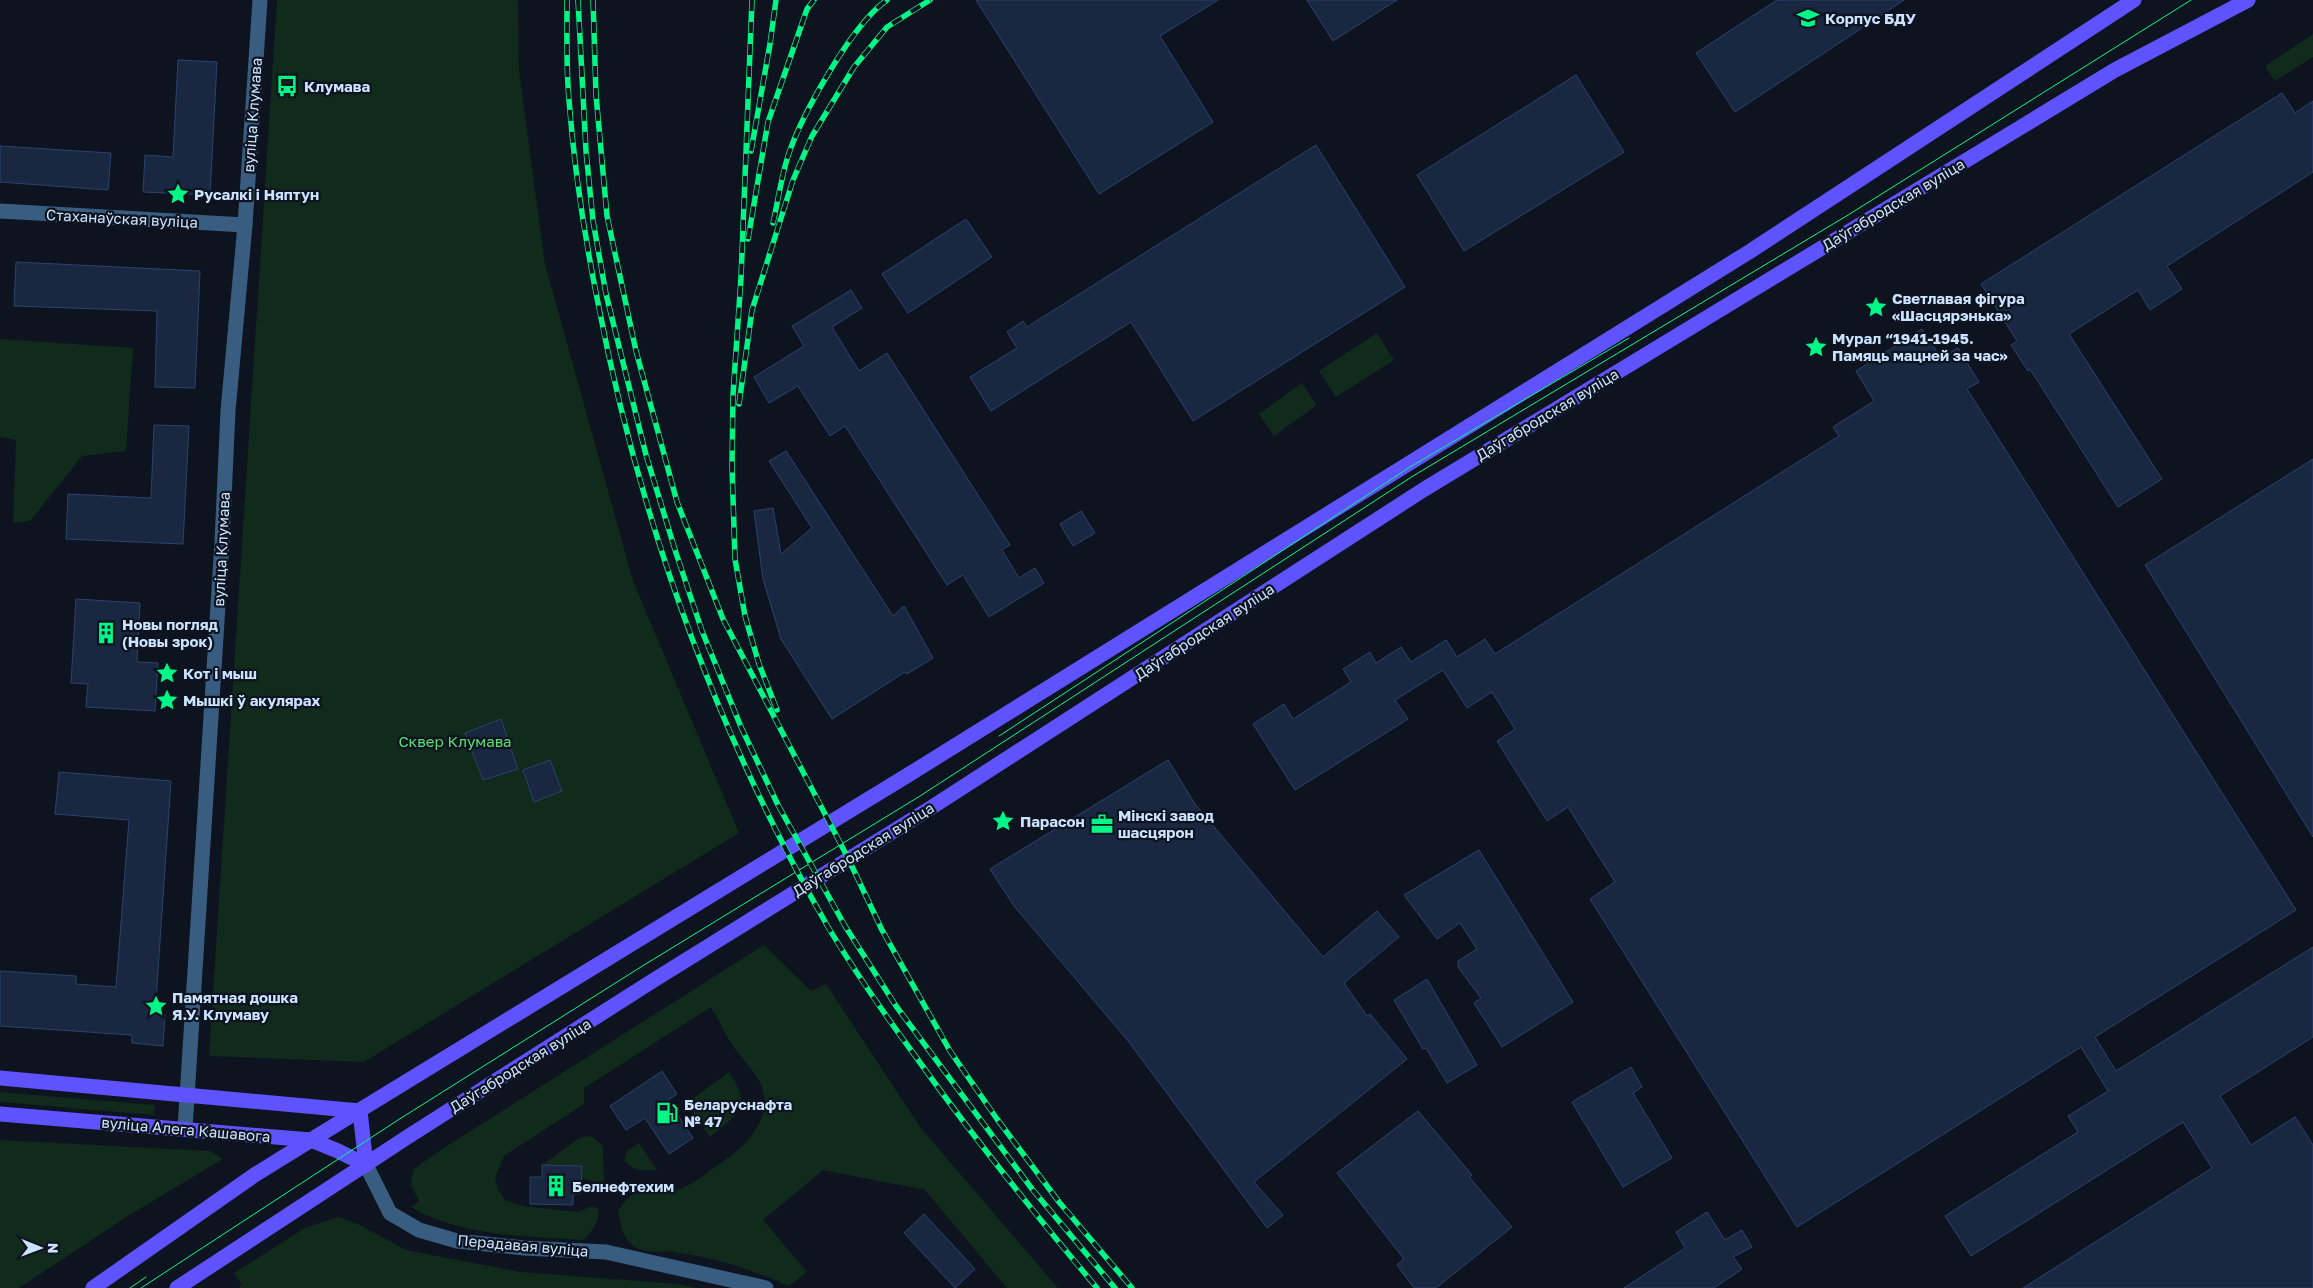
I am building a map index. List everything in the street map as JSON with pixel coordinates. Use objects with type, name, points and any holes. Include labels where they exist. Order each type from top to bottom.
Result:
[{"type":"main road","name":"Даўгабродская вуліца","points":[[93,1288],[256,1174],[360,1111],[382,1095],[908,775],[1749,252],[2134,0]]},
{"type":"main road","name":"Даўгабродская вуліца","points":[[177,1288],[366,1166],[409,1136],[654,980],[929,809],[1423,490],[2115,70],[2248,0]]},
{"type":"main road","points":[[0,1078],[360,1111]]},
{"type":"main road","name":"Перадавая вуліца","points":[[360,1111],[366,1166]]},
{"type":"main road","name":"вуліца Алега Кашавога","points":[[0,1114],[311,1140],[338,1150],[366,1166]]},
{"type":"street","name":"вуліца Клумава","points":[[185,1128],[222,542],[228,411],[244,225],[260,0]]},
{"type":"street","name":"Стаханаўская вуліца","points":[[0,211],[244,225]]},
{"type":"street","name":"Перадавая вуліца","points":[[366,1166],[390,1213],[419,1230],[457,1242],[606,1252],[766,1288]]},
{"type":"green space","name":"Сквер Клумава","points":[[277,0],[518,0],[519,71],[545,264],[633,581],[739,833],[364,1062],[209,1056]]},
{"type":"green space","points":[[2313,34],[2313,57],[2275,81],[2265,66]]},
{"type":"green space","points":[[1377,333],[1394,360],[1336,397],[1319,371]]},
{"type":"green space","points":[[0,339],[133,348],[126,451],[82,456],[30,521],[13,523],[16,440],[0,437]]},
{"type":"green space","points":[[1302,383],[1317,405],[1274,436],[1259,414]]},
{"type":"green space","points":[[764,945],[811,991],[826,984],[920,1127],[1058,1288],[1007,1288],[925,1190],[823,1170],[763,1220],[807,1272],[789,1286],[747,1269],[718,1261],[689,1254],[645,1251],[634,1247],[625,1236],[618,1211],[625,1201],[637,1192],[674,1191],[694,1182],[734,1154],[749,1138],[761,1120],[764,1109],[762,1087],[729,1040],[711,1007],[584,1088],[584,1104],[504,1156],[495,1178],[498,1189],[505,1200],[522,1206],[578,1212],[592,1206],[598,1209],[597,1222],[584,1240],[518,1236],[473,1230],[431,1217],[411,1207],[419,1201],[411,1185],[413,1170],[436,1153]]},
{"type":"green space","points":[[729,1072],[739,1091],[740,1104],[735,1115],[710,1137],[687,1103]]},
{"type":"green space","points":[[0,1092],[155,1105],[154,1115],[0,1102]]},
{"type":"green space","points":[[591,1136],[603,1146],[604,1183],[582,1179],[581,1166],[542,1165],[581,1137]]},
{"type":"green space","points":[[0,1140],[210,1151],[223,1159],[128,1216],[19,1288],[0,1288]]},
{"type":"green space","points":[[639,1143],[657,1170],[638,1169],[627,1163],[624,1158],[628,1150]]},
{"type":"green space","points":[[338,1217],[358,1224],[406,1250],[521,1272],[679,1284],[697,1288],[239,1288],[242,1285],[234,1273],[305,1228]]},
{"type":"building","points":[[976,0],[1218,0],[1160,36],[1213,122],[1099,194]]},
{"type":"building","points":[[1307,0],[1397,0],[1333,41]]},
{"type":"building","points":[[1777,0],[1904,0],[1735,112],[1696,53]]},
{"type":"building","points":[[178,60],[217,62],[210,195],[143,192],[145,155],[173,157]]},
{"type":"building","points":[[1576,75],[1624,152],[1464,251],[1417,175]]},
{"type":"building","points":[[2282,93],[2295,113],[2313,101],[2313,172],[2167,266],[2182,289],[2150,310],[2138,290],[2069,334],[2162,479],[2118,507],[2030,369],[2028,371],[2011,345],[2017,341],[1981,284]]},
{"type":"building","points":[[1316,145],[1405,287],[1193,421],[1131,322],[991,411],[970,377],[1017,348],[1007,332],[1023,321],[1027,327]]},
{"type":"building","points":[[0,146],[111,153],[108,190],[0,182]]},
{"type":"building","points":[[966,219],[992,257],[908,313],[882,274]]},
{"type":"building","points":[[16,262],[200,271],[195,388],[155,387],[157,311],[14,306]]},
{"type":"building","points":[[851,290],[862,308],[832,327],[859,371],[887,353],[1010,545],[1002,550],[1019,578],[1035,568],[1044,583],[989,617],[963,575],[947,585],[845,426],[830,436],[798,386],[769,403],[754,377],[804,346],[792,326]]},
{"type":"building","points":[[1922,329],[1941,358],[1958,348],[1979,382],[1967,389],[2296,910],[2095,1037],[2116,1071],[2313,947],[2313,1037],[2220,1096],[2251,1145],[2295,1117],[2313,1145],[2313,1288],[2023,1288],[2212,1168],[2183,1122],[1971,1256],[1945,1216],[2078,1132],[2068,1116],[2108,1091],[2081,1047],[1797,1227],[1590,899],[1615,882],[1568,807],[1547,821],[1497,741],[1515,729],[1492,692],[1467,708],[1443,670],[1395,700],[1408,719],[1295,790],[1253,724],[1284,704],[1293,719],[1351,682],[1343,669],[1370,652],[1376,663],[1401,647],[1411,662],[1446,640],[1457,657],[1485,639],[1495,654],[1839,436],[1833,427],[1874,401],[1856,371]]},
{"type":"building","points":[[154,425],[189,426],[183,544],[66,539],[68,494],[151,498]]},
{"type":"building","points":[[786,451],[893,616],[904,606],[933,658],[907,674],[905,672],[832,719],[781,639],[763,579],[754,511],[773,508],[781,554],[812,528],[769,461]]},
{"type":"building","points":[[2313,459],[2313,837],[2145,565]]},
{"type":"building","points":[[1081,511],[1095,533],[1073,546],[1060,524]]},
{"type":"building","name":"Новы погляд (Новы зрок)","points":[[76,599],[140,603],[137,662],[158,663],[155,711],[86,707],[88,684],[71,683]]},
{"type":"building","points":[[501,719],[518,769],[483,780],[465,733]]},
{"type":"building","points":[[550,760],[562,791],[534,802],[523,770]]},
{"type":"building","points":[[1168,760],[1195,804],[1323,957],[1377,911],[1399,937],[1344,983],[1367,1016],[1370,1014],[1407,1059],[1254,1182],[1283,1215],[1267,1228],[1129,1042],[1014,906],[990,869]]},
{"type":"building","points":[[59,772],[171,781],[155,1014],[165,1015],[163,1046],[132,1043],[132,1035],[0,1026],[0,971],[76,976],[76,984],[116,987],[129,820],[55,814]]},
{"type":"building","points":[[1479,850],[1573,1002],[1502,1047],[1474,1003],[1481,998],[1458,967],[1458,961],[1477,949],[1460,923],[1437,939],[1404,895]]},
{"type":"building","points":[[1427,979],[1477,1065],[1447,1083],[1426,1048],[1423,1049],[1394,1000]]},
{"type":"building","points":[[1631,1067],[1642,1087],[1633,1093],[1672,1158],[1623,1187],[1572,1102]]},
{"type":"building","points":[[662,1071],[677,1094],[668,1100],[693,1138],[669,1154],[645,1118],[626,1130],[610,1106]]},
{"type":"building","points":[[1418,1111],[1472,1175],[1469,1177],[1512,1227],[1436,1288],[1414,1288],[1397,1265],[1404,1259],[1337,1173]]},
{"type":"building","name":"Белнефтехим","points":[[542,1165],[582,1166],[581,1194],[573,1194],[573,1205],[530,1204],[530,1177],[542,1177]]},
{"type":"building","points":[[1707,1212],[1725,1240],[1742,1230],[1752,1247],[1733,1257],[1742,1269],[1714,1288],[1624,1288],[1685,1248],[1676,1232]]},
{"type":"building","points":[[924,1214],[975,1269],[955,1288],[904,1233]]},
{"type":"tram line","points":[[141,1288],[398,1120],[644,965],[920,796],[1413,476],[1848,215],[2191,0]]},
{"type":"tram line","points":[[999,736],[1410,467],[1629,338]]},
{"type":"tram line","points":[[130,1288],[146,1277]]},
{"type":"railway","points":[[567,0],[568,88],[577,175],[592,274],[614,380],[635,462],[659,543],[686,622],[717,701],[751,778],[788,853],[828,927],[870,993],[959,1116],[1097,1288]]},
{"type":"railway","points":[[578,0],[586,151],[593,221],[606,294],[646,455],[676,553],[702,631],[741,727],[778,805],[845,926],[896,1006],[1032,1189],[1115,1288]]},
{"type":"railway","points":[[593,0],[596,95],[607,216],[636,351],[677,502],[723,619],[848,858],[882,930],[950,1051],[997,1119],[1059,1202],[1132,1288]]},
{"type":"railway","points":[[752,0],[741,278],[733,395],[732,466],[735,559],[745,616],[759,664],[777,710]]},
{"type":"railway","points":[[751,151],[776,0]]},
{"type":"railway","points":[[748,239],[768,122],[807,9],[814,0]]},
{"type":"railway","points":[[773,223],[788,156],[804,118],[844,49],[873,12],[887,0]]},
{"type":"railway","points":[[739,404],[752,310],[793,180],[812,136],[854,67],[887,27],[930,0]]},
{"type":"place","name":"Корпус БДУ","points":[[1808,18]]},
{"type":"place","name":"Клумава","points":[[287,86]]},
{"type":"place","name":"Русалкі і Няптун","points":[[178,194]]},
{"type":"place","name":"Светлавая фігура «Шасцярэнька»","points":[[1876,307]]},
{"type":"place","name":"Мурал “1941-1945. Памяць мацней за час»","points":[[1816,347]]},
{"type":"place","name":"Новы погляд (Новы зрок)","points":[[106,633]]},
{"type":"place","name":"Кот і мыш","points":[[167,673]]},
{"type":"place","name":"Мышкі ў акулярах","points":[[167,700]]},
{"type":"place","name":"Парасон","points":[[1003,821]]},
{"type":"place","name":"Мінскі завод шасцярон","points":[[1102,824]]},
{"type":"place","name":"Памятная дошка Я.У. Клумаву","points":[[156,1006]]},
{"type":"place","name":"Беларуснафта № 47","points":[[667,1113]]},
{"type":"place","name":"Белнефтехим","points":[[556,1186]]}]
